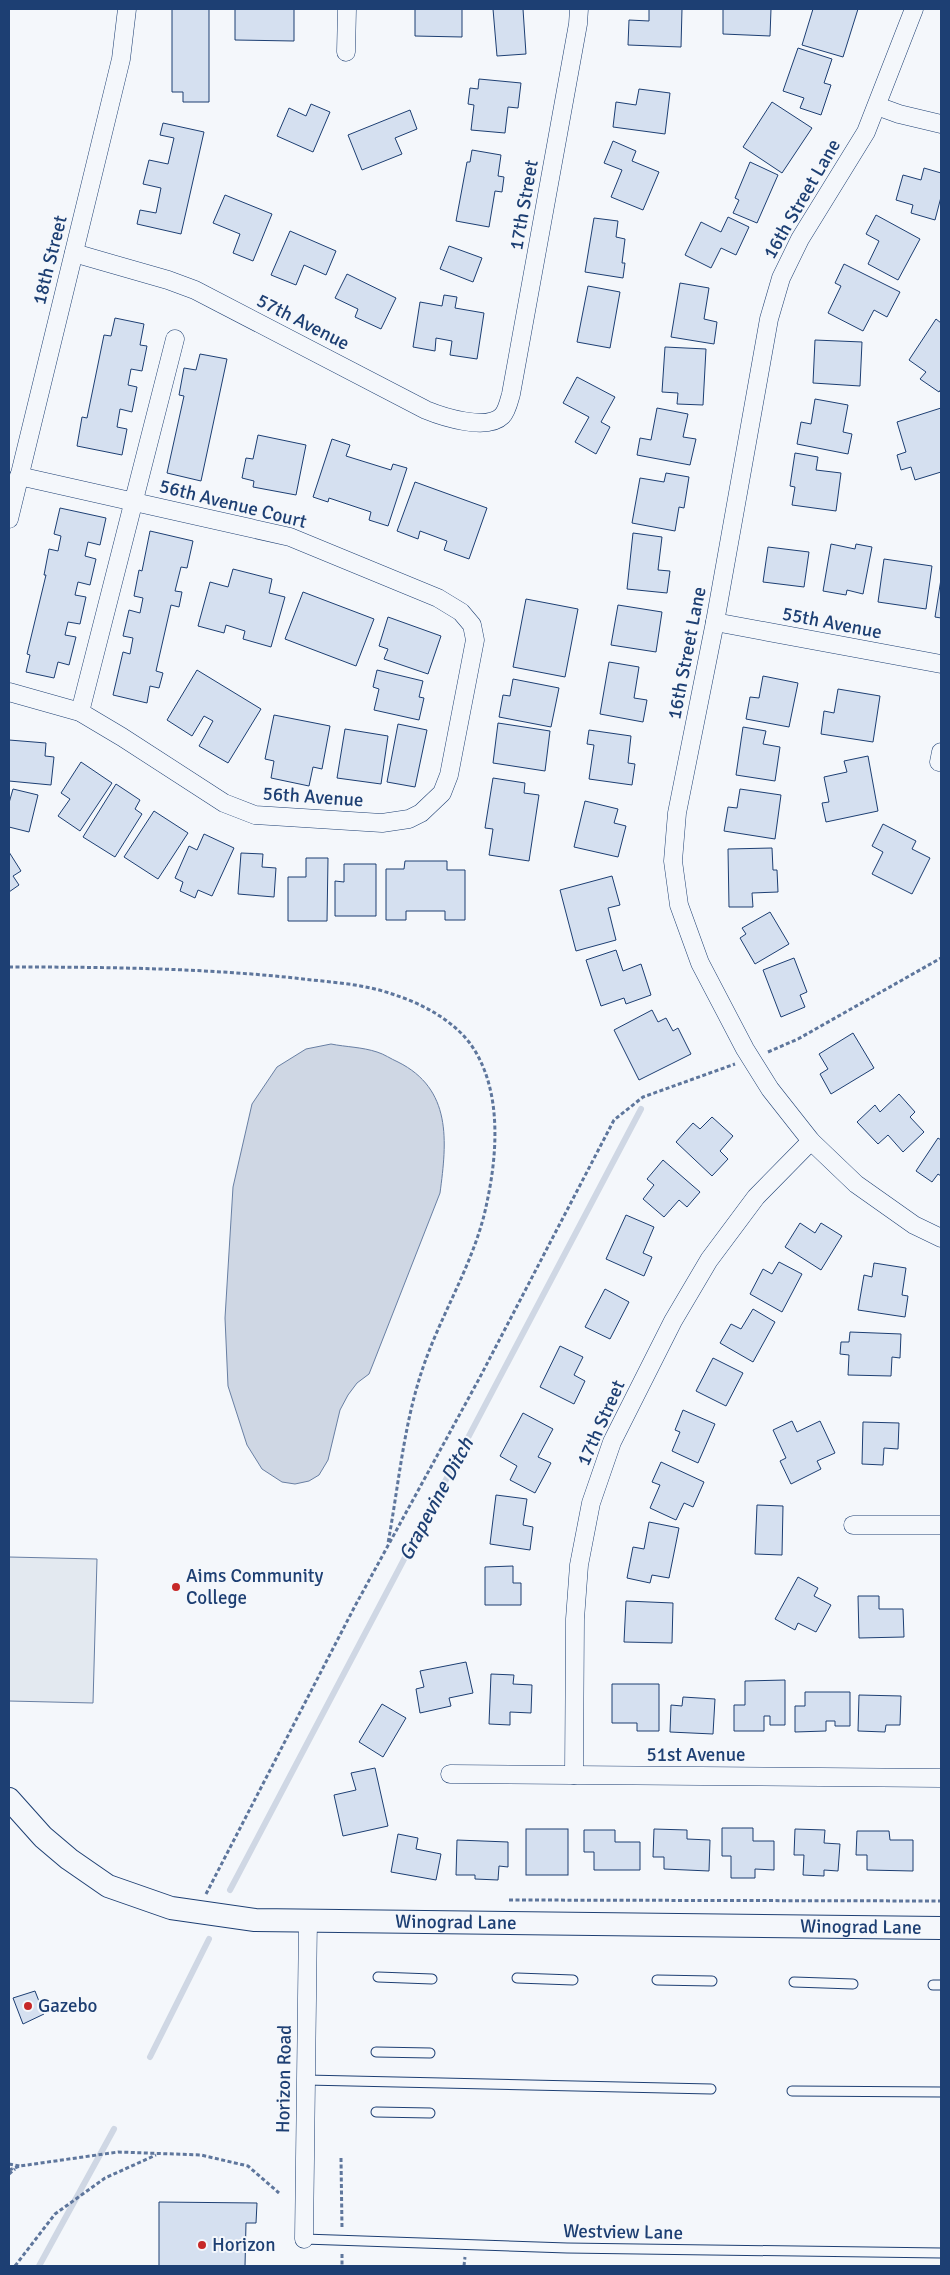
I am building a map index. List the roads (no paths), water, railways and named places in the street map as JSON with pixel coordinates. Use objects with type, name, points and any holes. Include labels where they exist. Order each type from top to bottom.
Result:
[{"type":"street","name":"18th Street","points":[[9,519],[15,485],[74,254],[120,59],[127,9]]},
{"type":"street","points":[[346,52],[347,9]]},
{"type":"street","name":"17th Street","points":[[506,408],[511,394],[578,24],[579,9]]},
{"type":"street","name":"16th Street Lane","points":[[914,9],[866,132],[800,238],[781,278],[769,319],[715,622],[677,813],[674,861],[679,905],[700,963],[770,1089],[811,1141],[856,1184],[914,1225],[941,1238]]},
{"type":"street","points":[[877,106],[899,114],[941,124]]},
{"type":"street","name":"57th Avenue","points":[[74,254],[168,280],[195,290],[441,416],[466,422],[495,421],[503,415],[506,408]]},
{"type":"street","points":[[80,712],[175,339]]},
{"type":"street","name":"56th Avenue Court","points":[[15,485],[135,502],[290,537],[438,598],[461,612],[472,624],[473,633]]},
{"type":"street","name":"55th Avenue","points":[[715,622],[941,664]]},
{"type":"street","name":"56th Avenue","points":[[9,692],[80,712],[224,803],[255,815],[382,823],[409,819],[421,813],[442,793],[449,775],[475,640],[473,633]]},
{"type":"street","name":"17th Street","points":[[574,1775],[575,1619],[579,1565],[591,1502],[612,1442],[673,1321],[709,1260],[756,1197],[811,1141]]},
{"type":"street","points":[[852,1525],[941,1525]]},
{"type":"street","name":"51st Avenue","points":[[450,1774],[941,1778]]},
{"type":"street","name":"Winograd Lane","points":[[9,1799],[43,1837],[69,1859],[108,1886],[170,1908],[255,1920],[308,1919],[941,1928]]},
{"type":"street","name":"Horizon Road","points":[[304,2239],[308,1919]]},
{"type":"lane","points":[[378,1977],[432,1979]]},
{"type":"lane","points":[[517,1978],[573,1980]]},
{"type":"lane","points":[[657,1980],[712,1982]]},
{"type":"lane","points":[[794,1982],[853,1984]]},
{"type":"lane","points":[[376,2052],[430,2054]]},
{"type":"lane","points":[[306,2080],[711,2089]]},
{"type":"lane","points":[[792,2091],[941,2092]]},
{"type":"lane","points":[[376,2112],[430,2113]]},
{"type":"lane","name":"Westview Lane","points":[[304,2239],[572,2248],[941,2253]]},
{"type":"waterway","name":"Grapevine Ditch","points":[[230,1890],[641,1109]]},
{"type":"waterway","name":"Grapevine Ditch","points":[[150,2057],[209,1939]]},
{"type":"waterway","name":"Grapevine Ditch","points":[[39,2266],[114,2129]]},
{"type":"place","name":"Aims Community College","points":[[176,1587]]},
{"type":"place","name":"Gazebo","points":[[28,2006]]},
{"type":"place","name":"Horizon","points":[[202,2245]]}]
